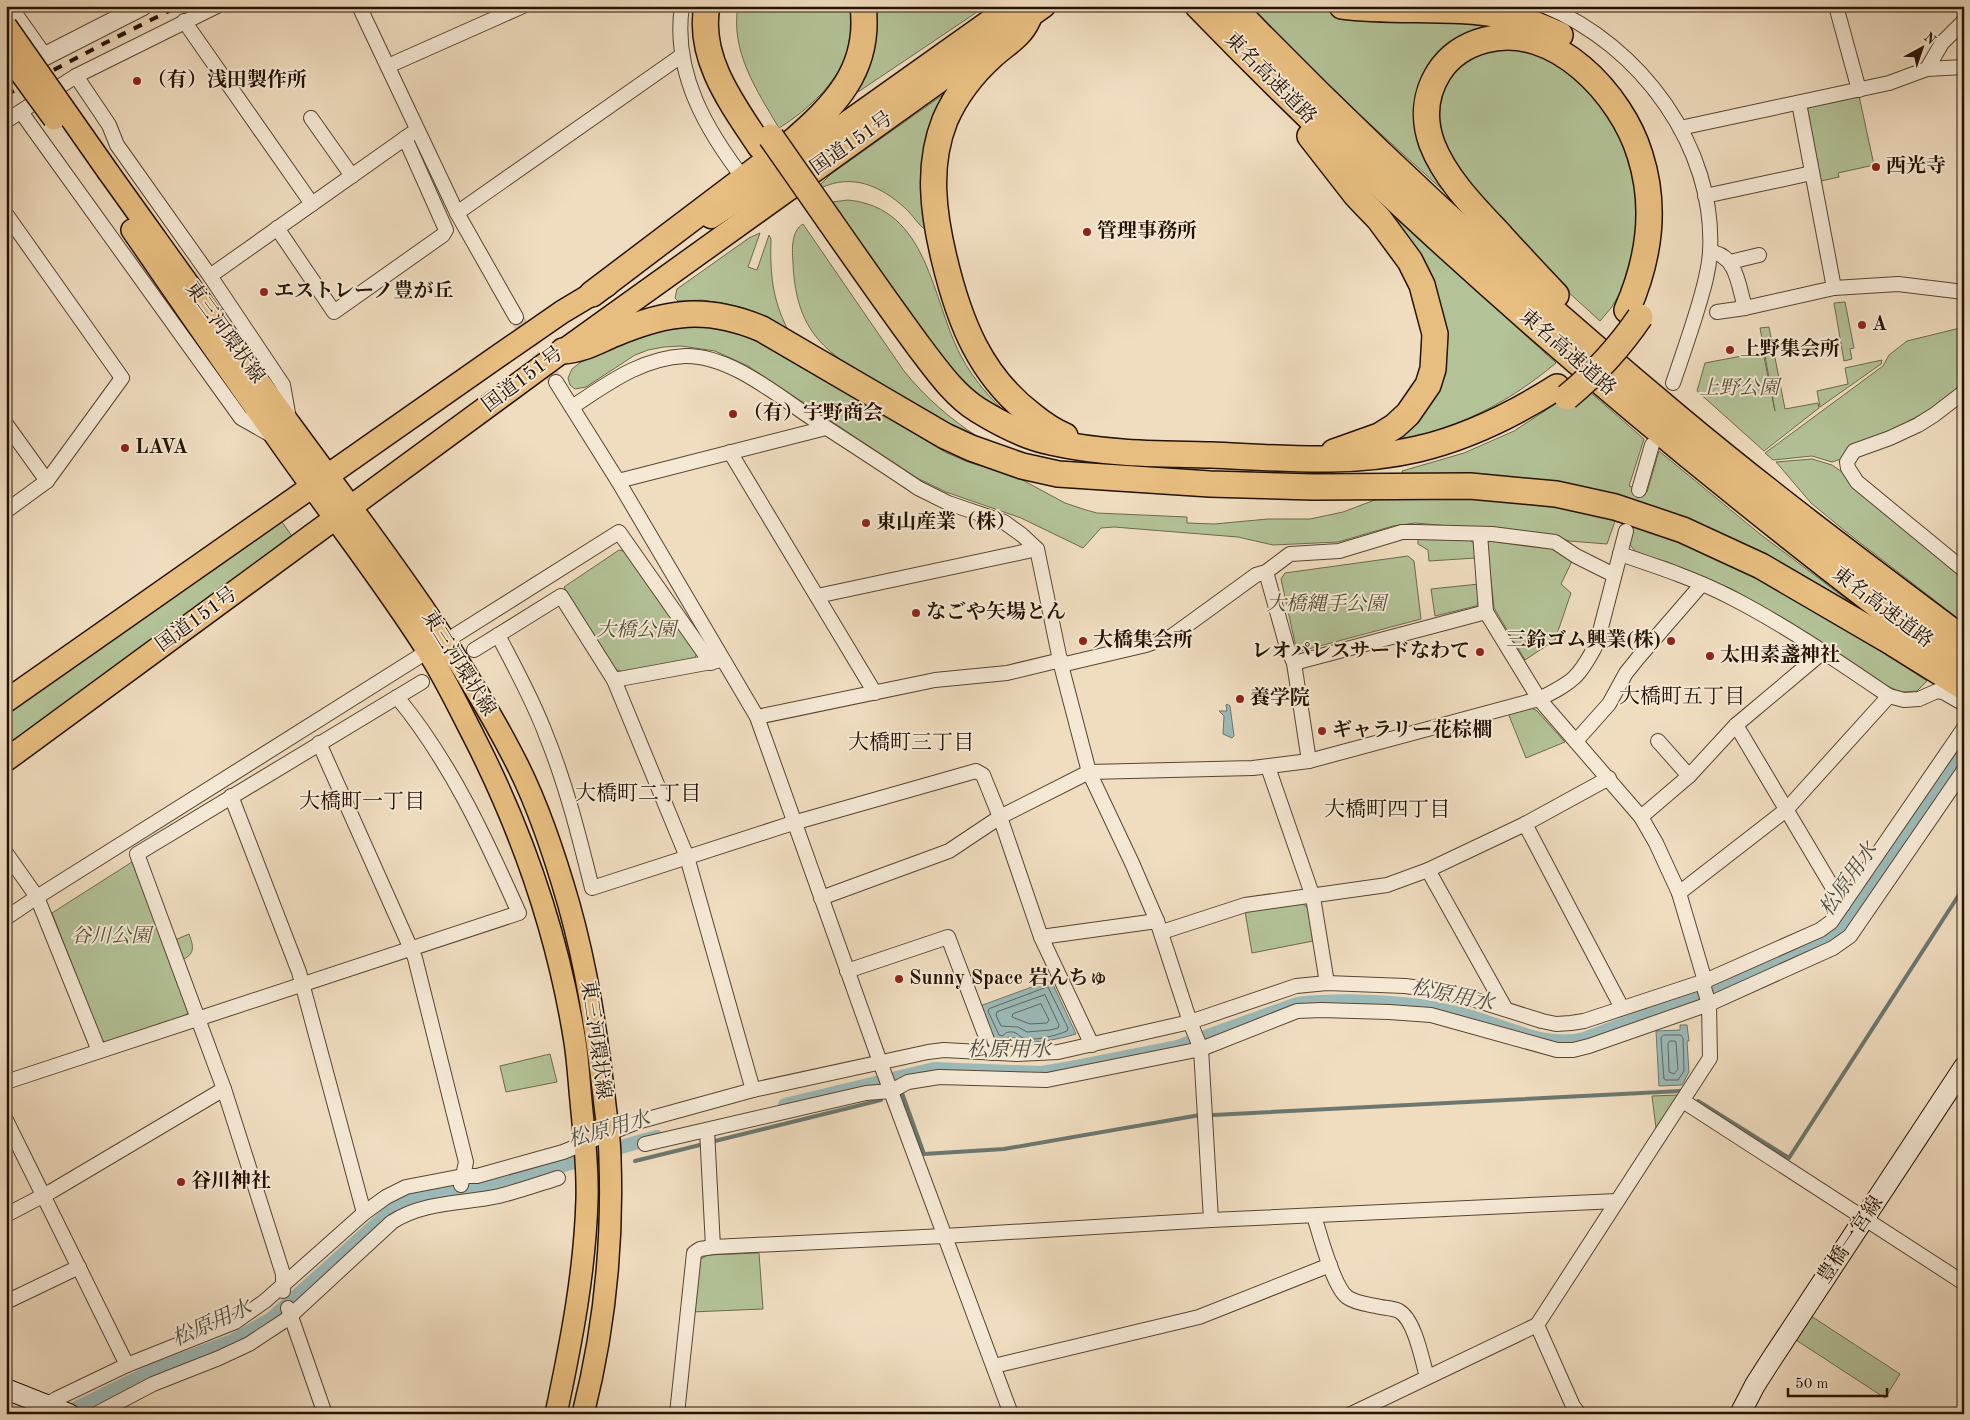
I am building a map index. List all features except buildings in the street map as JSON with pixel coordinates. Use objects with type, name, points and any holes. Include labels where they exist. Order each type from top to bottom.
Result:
[{"type":"highway","points":[[707,6],[706,23],[709,48],[716,73],[739,114],[766,141]]},
{"type":"highway","points":[[722,6],[721,35],[731,73],[766,141],[824,223],[903,344],[946,398],[980,424],[1011,441],[1043,455],[1110,478]]},
{"type":"highway","points":[[592,294],[748,185],[817,120],[848,83],[859,60],[865,23],[863,6]]},
{"type":"highway","name":"東名高速道路","points":[[1198,6],[1348,155],[1535,327],[1728,489],[1818,560],[1945,646]]},
{"type":"highway","name":"東名高速道路","points":[[1232,6],[1459,228],[1551,310],[1677,417],[1814,526],[1945,646],[1964,670]]},
{"type":"highway","points":[[1334,486],[1425,464],[1462,452],[1494,440],[1531,421],[1562,392],[1575,373],[1612,333],[1634,314],[1655,282],[1663,250],[1665,221],[1663,183],[1659,162],[1650,136],[1636,111],[1611,76],[1570,41],[1534,24],[1507,16],[1470,11],[1365,9],[1342,6]]},
{"type":"highway","points":[[1028,10],[1023,31],[992,56],[970,78],[953,104],[945,121],[935,156],[932,177],[934,206],[948,278],[963,325],[982,361],[994,378],[1020,406],[1048,427],[1098,449]]},
{"type":"highway","name":"国道151号","points":[[748,185],[1028,10]]},
{"type":"highway","name":"国道151号","points":[[6,760],[1028,10]]},
{"type":"highway","points":[[1220,28],[1287,107],[1356,195],[1379,219],[1410,261],[1422,285],[1435,334],[1433,369],[1428,386],[1408,414],[1395,426],[1379,436],[1320,458]]},
{"type":"highway","points":[[1634,314],[1650,220],[1644,169],[1637,145],[1625,119],[1596,81],[1571,60],[1547,46],[1525,39],[1501,37],[1477,42],[1466,47],[1442,67],[1427,98],[1428,128],[1433,145],[1440,158],[1470,202],[1556,295],[1644,373],[1677,417]]},
{"type":"highway","points":[[824,223],[935,367],[960,395],[976,409],[1010,427],[1050,442],[1126,453],[1367,458],[1418,449],[1463,436],[1562,392]]},
{"type":"highway","name":"国道151号","points":[[6,701],[320,480],[562,312],[592,294]]},
{"type":"highway","points":[[563,351],[576,350],[646,320],[674,314],[699,314],[736,320],[762,329],[902,411],[971,448],[1022,466],[1058,474],[1210,484],[1470,486],[1556,494],[1615,507],[1683,530],[1945,646],[1964,686]]},
{"type":"main road","name":"東三河環状線","points":[[6,26],[103,177],[283,432],[344,512],[437,646],[478,692],[518,765],[554,853],[580,944],[596,1028],[609,1144],[611,1209],[604,1300],[590,1385],[583,1414]]},
{"type":"main road","name":"東三河環状線","points":[[6,53],[103,177]]},
{"type":"main road","name":"東三河環状線","points":[[437,646],[454,696],[493,774],[520,836],[540,895],[559,964],[575,1043],[586,1152],[587,1197],[584,1252],[574,1331],[556,1414]]},
{"type":"main road","name":"豊橋一宮線","points":[[1740,1414],[1766,1368],[1964,1067]]},
{"type":"main road","points":[[6,1389],[51,1410]]},
{"type":"street","points":[[10,6],[46,57]]},
{"type":"street","points":[[6,76],[143,6]]},
{"type":"street","points":[[6,121],[76,76],[217,6]]},
{"type":"street","points":[[359,6],[458,213],[516,317]]},
{"type":"street","points":[[388,66],[524,6]]},
{"type":"street","points":[[682,6],[679,38],[681,56],[688,82],[704,118],[726,157],[748,185]]},
{"type":"street","points":[[1545,6],[1578,22],[1616,49],[1636,68],[1668,108],[1680,128],[1698,170],[1705,196],[1710,252],[1705,281],[1673,383]]},
{"type":"street","points":[[1836,6],[1859,90]]},
{"type":"street","points":[[1927,69],[1942,43],[1964,20]]},
{"type":"street","points":[[184,21],[312,204]]},
{"type":"street","points":[[458,213],[681,56]]},
{"type":"street","points":[[1680,128],[1889,83],[1927,69],[1964,67]]},
{"type":"street","points":[[21,112],[241,418],[283,432],[283,385],[210,276],[117,145],[109,125],[76,76]]},
{"type":"street","points":[[1799,103],[1834,288]]},
{"type":"street","points":[[311,118],[352,176]]},
{"type":"street","points":[[210,276],[418,129]]},
{"type":"street","points":[[277,228],[334,312],[443,236],[446,230],[405,138]]},
{"type":"street","points":[[1705,196],[1812,173]]},
{"type":"street","points":[[6,214],[122,378],[47,482],[6,511]]},
{"type":"street","points":[[1710,252],[1718,253],[1730,262],[1745,308]]},
{"type":"street","points":[[1730,262],[1759,255]]},
{"type":"street","points":[[1717,312],[1745,308],[1834,288],[1898,284],[1964,292]]},
{"type":"street","points":[[572,407],[624,373],[646,364],[684,356],[703,358],[740,371],[918,488],[948,503],[1004,522],[1022,534],[1037,549],[1061,663],[1090,772],[1160,927],[1197,1037],[1211,1220]]},
{"type":"street","points":[[556,382],[618,481],[716,661]]},
{"type":"street","points":[[1964,392],[1918,425],[1890,438],[1854,451],[1847,462],[1856,482],[1964,570]]},
{"type":"street","points":[[6,424],[47,482]]},
{"type":"street","points":[[618,481],[826,428]]},
{"type":"street","points":[[1639,490],[1652,445]]},
{"type":"street","points":[[730,452],[875,693]]},
{"type":"street","points":[[821,898],[949,851],[1000,816],[1090,772],[1268,767],[1309,761],[1539,699],[1569,684],[1579,673],[1597,643],[1626,531]]},
{"type":"street","points":[[6,918],[619,532],[756,717],[886,1078],[1011,1414]]},
{"type":"street","points":[[756,717],[935,680],[1007,674],[1146,645],[1172,636],[1256,575],[1266,572],[1290,554],[1338,551],[1402,532],[1480,534],[1555,542],[1576,556],[1614,575]]},
{"type":"street","points":[[1351,1414],[1537,1325],[1710,1058],[1706,993],[1679,893],[1656,843],[1641,816],[1539,699],[1486,612],[1480,534]]},
{"type":"street","points":[[817,596],[1037,549]]},
{"type":"street","points":[[1620,554],[1663,568],[1733,598],[1787,629],[1890,696],[1904,700],[1919,699],[1937,691],[1943,692],[1964,704]]},
{"type":"street","points":[[1266,572],[1287,647],[1294,663],[1309,761]]},
{"type":"street","points":[[1576,741],[1609,704],[1626,673],[1638,658],[1702,584]]},
{"type":"street","points":[[474,650],[561,596],[614,680],[687,856],[753,1090]]},
{"type":"street","points":[[1294,663],[1486,612]]},
{"type":"street","points":[[498,635],[532,700],[546,735],[579,836],[592,888],[793,823],[976,771],[984,775],[1041,937],[1092,1045]]},
{"type":"street","points":[[1641,816],[1689,776],[1736,724],[1823,652]]},
{"type":"street","points":[[614,680],[716,661]]},
{"type":"street","points":[[325,1414],[286,1302],[283,1274],[224,1089],[137,854],[422,682]]},
{"type":"street","points":[[6,1082],[519,913],[488,841],[452,774],[397,696]]},
{"type":"street","points":[[1679,893],[1786,810],[1890,696]]},
{"type":"street","points":[[1736,724],[1844,905]]},
{"type":"street","points":[[96,1414],[160,1381],[242,1348],[286,1302],[364,1213],[386,1197],[406,1187],[462,1181],[554,1155],[586,1152],[609,1144],[637,1122],[753,1090],[886,1078],[908,1082],[939,1077],[1047,1080],[1197,1037],[1297,1011],[1389,1012],[1431,1015],[1557,1050],[1573,1050],[1589,1046],[1706,993],[1820,930],[1831,922],[1964,728]]},
{"type":"street","points":[[1658,741],[1689,776]]},
{"type":"street","points":[[319,743],[415,958],[466,1162],[462,1181]]},
{"type":"street","points":[[1268,767],[1313,897],[1327,982]]},
{"type":"street","points":[[645,1144],[708,1139],[866,1093],[886,1078],[944,1050],[1038,1054],[1092,1045],[1197,1037],[1296,986],[1327,982],[1428,988],[1453,993],[1556,1024],[1584,1021],[1622,1008],[1706,993],[1833,948],[1850,936],[1964,770]]},
{"type":"street","points":[[1041,937],[1160,927],[1245,905],[1313,897],[1387,885],[1428,870],[1525,824],[1609,778]]},
{"type":"street","points":[[231,796],[299,972],[364,1213]]},
{"type":"street","points":[[1525,824],[1622,1008]]},
{"type":"street","points":[[6,853],[37,897],[98,1051]]},
{"type":"street","points":[[1428,870],[1505,1008]]},
{"type":"street","points":[[847,971],[948,937],[992,1052]]},
{"type":"street","points":[[6,1215],[44,1196],[224,1089]]},
{"type":"street","points":[[1682,1101],[1964,1283]]},
{"type":"street","points":[[6,1120],[127,1365]]},
{"type":"street","points":[[708,1139],[713,1247]]},
{"type":"street","points":[[51,1410],[127,1365],[235,1322],[265,1301],[286,1302],[404,1214],[432,1206],[459,1204],[501,1195],[558,1178]]},
{"type":"street","points":[[677,1414],[694,1253],[700,1249],[1211,1220],[1617,1201]]},
{"type":"street","points":[[1314,1216],[1330,1265],[1341,1290],[1354,1301],[1398,1311],[1405,1316],[1411,1325],[1427,1377]]},
{"type":"street","points":[[994,1366],[1199,1317],[1330,1265]]},
{"type":"street","points":[[6,1302],[79,1267]]},
{"type":"street","points":[[1537,1325],[1573,1406],[1579,1414]]},
{"type":"green space","points":[[738,6],[850,6],[852,26],[850,44],[834,78],[809,106],[779,128],[747,70],[738,39]]},
{"type":"green space","points":[[876,6],[986,6],[858,92],[857,90],[873,50],[877,17]]},
{"type":"green space","points":[[1247,6],[1304,6],[1339,14],[1473,17],[1500,29],[1421,89],[1469,214],[1359,114]]},
{"type":"green space","points":[[1523,44],[1582,77],[1631,151],[1641,227],[1627,282],[1611,308],[1600,321],[1566,290],[1477,197],[1438,140],[1437,94],[1465,56]]},
{"type":"green space","points":[[946,94],[922,177],[921,194],[926,230],[896,200],[876,188],[855,182],[844,182],[821,188],[819,186],[831,174]]},
{"type":"green space","points":[[1859,96],[1874,165],[1838,173],[1839,177],[1821,181],[1806,111],[1810,106]]},
{"type":"green space","points":[[848,200],[875,207],[896,220],[911,238],[924,260],[961,356],[983,389],[1011,417],[971,394],[826,205],[832,202]]},
{"type":"green space","points":[[1380,203],[1556,363],[1515,394],[1472,417],[1427,433],[1377,444],[1441,364]]},
{"type":"green space","points":[[803,224],[904,371],[938,407],[978,437],[976,440],[869,378],[834,355],[820,342],[809,327],[801,310],[796,289],[793,241],[796,231]]},
{"type":"green space","points":[[760,233],[748,267],[757,270],[769,235],[771,239],[771,263],[775,297],[788,330],[747,309],[702,300],[678,301],[675,298],[677,289],[749,238]]},
{"type":"green space","points":[[1845,302],[1854,348],[1850,349],[1852,359],[1844,361],[1834,303]]},
{"type":"green space","points":[[702,321],[752,336],[945,452],[968,462],[1015,476],[1065,503],[1097,513],[1187,517],[1187,523],[1214,524],[1268,519],[1310,519],[1343,512],[1380,498],[1403,494],[1544,504],[1573,509],[1615,521],[1607,544],[1569,541],[1546,534],[1415,523],[1393,526],[1338,542],[1273,545],[1238,537],[1114,527],[1101,528],[1083,548],[1021,518],[946,492],[917,478],[748,366],[715,351],[681,346],[648,350],[635,355],[586,387],[575,389],[570,385],[568,378],[572,369],[586,358],[626,334]]},
{"type":"green space","name":"上野公園","points":[[1769,327],[1785,409],[1818,403],[1819,408],[1764,451],[1697,391],[1705,363],[1763,352],[1775,411],[1760,328]]},
{"type":"green space","points":[[1964,327],[1964,387],[1942,402],[1896,427],[1854,446],[1841,459],[1832,462],[1812,456],[1773,460],[1765,453],[1883,366],[1889,355],[1907,341]]},
{"type":"green space","points":[[1882,360],[1881,364],[1820,407],[1817,391],[1848,384],[1845,368]]},
{"type":"green space","points":[[1583,386],[1644,439],[1629,486],[1647,492],[1659,451],[1760,534],[1862,611],[1708,533],[1403,474],[1402,471],[1464,453],[1514,431]]},
{"type":"green space","points":[[1812,459],[1832,465],[1845,474],[1964,576],[1964,623],[1811,503],[1776,462]]},
{"type":"green space","points":[[282,522],[294,539],[6,749],[6,710],[165,599],[214,570]]},
{"type":"green space","points":[[1632,524],[1694,547],[1769,584],[1927,681],[1917,691],[1903,692],[1884,684],[1788,621],[1732,589],[1668,562],[1635,551],[1627,541]]},
{"type":"green space","points":[[1418,537],[1468,538],[1475,545],[1476,558],[1429,561],[1428,550],[1418,544]]},
{"type":"green space","points":[[1491,539],[1555,548],[1573,559],[1561,584],[1571,593],[1555,640],[1525,660],[1494,608],[1487,543]]},
{"type":"green space","name":"大橋公園","points":[[619,550],[627,552],[697,654],[693,661],[623,672],[615,669],[564,587]]},
{"type":"green space","name":"大橋縄手公園","points":[[1408,556],[1414,561],[1421,619],[1297,652],[1281,579],[1285,573]]},
{"type":"green space","points":[[1479,584],[1480,601],[1476,606],[1435,616],[1431,589]]},
{"type":"green space","points":[[1530,707],[1537,711],[1565,742],[1526,758],[1508,713]]},
{"type":"green space","name":"谷川公園","points":[[132,862],[189,1012],[183,1017],[106,1043],[101,1039],[52,913]]},
{"type":"green space","points":[[1303,904],[1308,908],[1313,941],[1252,953],[1245,911]]},
{"type":"green space","points":[[189,934],[192,950],[182,960],[175,940]]},
{"type":"green space","points":[[550,1054],[557,1082],[506,1092],[500,1066]]},
{"type":"green space","points":[[1678,1095],[1656,1128],[1652,1096]]},
{"type":"green space","points":[[759,1253],[763,1309],[691,1312],[697,1261],[708,1255]]},
{"type":"green space","points":[[1811,1316],[1900,1374],[1885,1398],[1796,1340]]},
{"type":"water","points":[[1227,704],[1230,706],[1234,736],[1232,738],[1223,734],[1224,716],[1219,711],[1227,711]]},
{"type":"water","points":[[1051,980],[1076,1034],[1032,1042],[1017,1043],[1016,1038],[1008,1037],[1008,1042],[995,1040],[980,1006]]},
{"type":"water","points":[[1680,1025],[1687,1025],[1689,1072],[1682,1085],[1659,1086],[1656,1031],[1680,1030]]},
{"type":"waterway","name":"松原用水","points":[[785,1105],[934,1069],[1041,1073],[1065,1069],[1177,1047],[1297,1004],[1313,1002],[1369,1002],[1425,1007],[1460,1014],[1538,1038],[1560,1041],[1584,1039],[1711,991],[1834,936],[1964,750]]},
{"type":"waterway","points":[[1698,1101],[1789,1158],[1964,887]]},
{"type":"waterway","points":[[1213,1115],[1681,1091]]},
{"type":"waterway","points":[[902,1093],[924,1154],[1004,1149],[1200,1115]]},
{"type":"waterway","points":[[711,1142],[881,1100]]},
{"type":"waterway","name":"松原用水","points":[[64,1414],[154,1370],[232,1341],[271,1319],[393,1209],[405,1203],[428,1195],[489,1187],[657,1137]]},
{"type":"waterway","points":[[635,1161],[704,1144]]},
{"type":"tunnel","points":[[516,317],[556,382]]},
{"type":"railway","points":[[6,95],[179,6]]},
{"type":"place","name":"（有）浅田製作所","points":[[137,81]]},
{"type":"place","name":"西光寺","points":[[1876,167]]},
{"type":"place","name":"管理事務所","points":[[1087,232]]},
{"type":"place","name":"エストレーノ豊が丘","points":[[264,292]]},
{"type":"place","name":"A","points":[[1862,325]]},
{"type":"place","name":"上野集会所","points":[[1730,350]]},
{"type":"place","name":"（有）宇野商会","points":[[733,414]]},
{"type":"place","name":"LAVA","points":[[125,448]]},
{"type":"place","name":"東山産業（株）","points":[[866,523]]},
{"type":"place","name":"なごや矢場とん","points":[[916,613]]},
{"type":"place","name":"大橋集会所","points":[[1083,641]]},
{"type":"place","name":"三鈴ゴム興業(株)","points":[[1671,641]]},
{"type":"place","name":"レオパレスサードなわて","points":[[1480,652]]},
{"type":"place","name":"太田素盞神社","points":[[1710,656]]},
{"type":"place","name":"養学院","points":[[1240,699]]},
{"type":"place","name":"ギャラリー花棕櫚","points":[[1322,731]]},
{"type":"place","name":"Sunny Space 岩んちゅ","points":[[899,979]]},
{"type":"place","name":"谷川神社","points":[[181,1182]]},
{"type":"district","name":"大橋町五丁目","points":[[1682,697]]},
{"type":"district","name":"大橋町三丁目","points":[[911,743]]},
{"type":"district","name":"大橋町二丁目","points":[[638,794]]},
{"type":"district","name":"大橋町一丁目","points":[[362,802]]},
{"type":"district","name":"大橋町四丁目","points":[[1387,810]]}]
